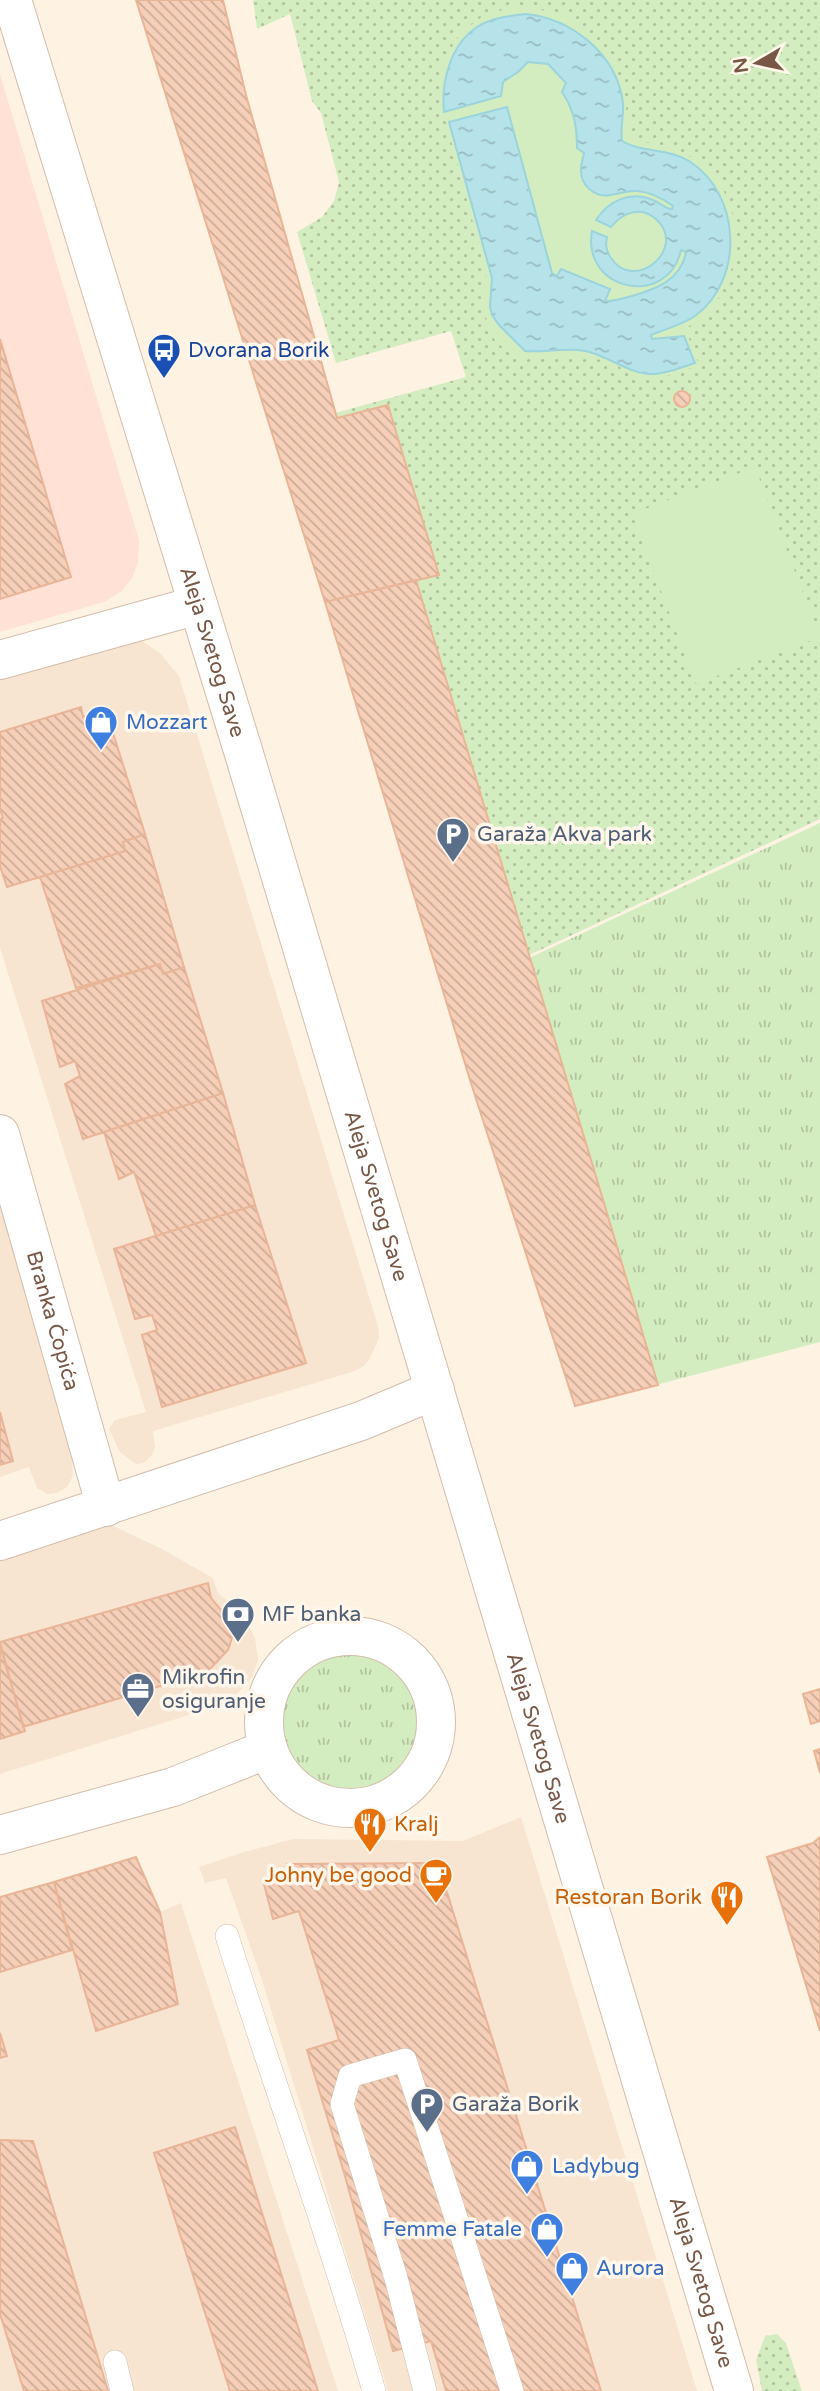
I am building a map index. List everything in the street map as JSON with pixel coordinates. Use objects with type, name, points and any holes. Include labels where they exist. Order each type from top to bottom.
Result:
[{"type":"main road","name":"Aleja Svetog Save","points":[[12,0],[198,605],[734,2391]]},
{"type":"main road","points":[[0,660],[198,605]]},
{"type":"main road","name":"Branka Ćopića","points":[[0,1134],[106,1507]]},
{"type":"main road","points":[[0,1541],[361,1421],[435,1390]]},
{"type":"main road","points":[[334,1636],[362,1636],[391,1645],[414,1663],[430,1688],[436,1717],[434,1744],[423,1770],[404,1790],[380,1804],[353,1809],[325,1805],[301,1794],[280,1774],[268,1749],[263,1720],[268,1691],[283,1665],[305,1646],[334,1636]]},
{"type":"main road","points":[[0,1835],[173,1787],[268,1749]]},
{"type":"lane","points":[[227,1936],[349,2304],[374,2391]]},
{"type":"lane","points":[[425,2391],[396,2278],[342,2104],[350,2076],[405,2060],[512,2391]]},
{"type":"lane","points":[[114,2362],[122,2391]]},
{"type":"shaded area","points":[[0,74],[139,540],[138,562],[132,578],[122,591],[104,602],[0,632]]},
{"type":"shaded area","points":[[128,639],[142,641],[160,653],[179,676],[378,1326],[379,1338],[369,1360],[352,1372],[153,1431],[155,1448],[152,1455],[144,1463],[136,1464],[120,1452],[109,1429],[115,1420],[146,1412],[0,948],[0,676]]},
{"type":"shaded area","points":[[0,1206],[71,1444],[73,1476],[67,1487],[57,1493],[48,1494],[37,1488],[29,1467],[0,1477]]},
{"type":"shaded area","points":[[105,1522],[162,1549],[213,1578],[218,1593],[242,1613],[255,1638],[258,1660],[252,1677],[230,1702],[0,1774],[0,1555]]},
{"type":"shaded area","points":[[521,1817],[697,2391],[388,2391],[260,1974],[226,1878],[205,1883],[199,1867],[293,1839],[463,1841]]},
{"type":"shaded area","points":[[136,1857],[160,1912],[181,1903],[338,2391],[0,2391],[0,1897]]},
{"type":"green space","points":[[253,0],[820,0],[820,819],[448,993],[277,429],[466,377],[451,331],[336,363],[297,232],[322,217],[334,201],[339,182],[321,113],[312,101],[290,14],[257,29]]},
{"type":"green space","points":[[532,8],[570,16],[589,32],[608,54],[623,86],[630,137],[669,148],[694,159],[705,167],[726,196],[735,231],[732,267],[726,284],[708,314],[685,328],[699,365],[667,376],[647,378],[596,359],[566,355],[515,354],[502,347],[490,333],[486,315],[485,267],[440,100],[442,69],[462,32],[483,16],[505,9]]},
{"type":"green space","points":[[755,467],[820,637],[696,684],[632,514]]},
{"type":"green space","points":[[820,823],[820,1342],[575,1406],[445,997]]},
{"type":"green space","points":[[349,1649],[377,1654],[400,1670],[416,1693],[421,1721],[416,1749],[400,1772],[377,1788],[349,1793],[321,1788],[298,1772],[282,1749],[277,1721],[282,1693],[298,1670],[321,1654]]},
{"type":"green space","points":[[777,2334],[786,2343],[802,2391],[762,2391],[756,2360],[765,2336]]},
{"type":"water","points":[[525,14],[542,17],[575,31],[601,54],[619,85],[623,103],[622,141],[689,161],[706,176],[719,194],[727,215],[730,237],[729,259],[722,281],[711,300],[695,316],[651,335],[652,339],[684,336],[695,363],[652,374],[627,368],[585,351],[525,351],[492,315],[492,278],[449,122],[507,107],[552,273],[557,276],[561,269],[610,289],[605,301],[615,300],[650,290],[666,282],[679,270],[686,252],[681,250],[673,269],[660,280],[644,286],[628,285],[612,279],[599,268],[592,251],[592,231],[607,237],[606,248],[611,258],[621,268],[632,271],[654,264],[666,244],[665,232],[658,221],[646,213],[627,214],[611,227],[596,220],[607,207],[621,199],[636,196],[653,200],[670,209],[673,206],[647,193],[630,191],[604,195],[594,192],[586,185],[581,175],[584,153],[577,148],[574,118],[562,92],[566,83],[548,64],[528,62],[503,82],[501,96],[444,112],[446,77],[460,44],[482,24]]},
{"type":"building","points":[[136,0],[223,0],[246,95],[337,418],[388,405],[439,575],[325,602]]},
{"type":"building","points":[[0,339],[71,577],[0,599]]},
{"type":"building","points":[[679,391],[685,391],[690,399],[688,405],[679,407],[674,402],[674,396]]},
{"type":"building","name":"Garaža Akva park","points":[[416,580],[658,1385],[575,1406],[470,1080],[325,602]]},
{"type":"building","points":[[81,707],[83,717],[106,711],[145,834],[123,842],[125,851],[7,887],[0,866],[0,819],[3,818],[0,810],[0,732]]},
{"type":"building","points":[[145,834],[184,967],[163,974],[160,964],[76,988],[40,877],[125,851],[123,842]]},
{"type":"building","points":[[160,964],[163,974],[184,967],[223,1093],[83,1139],[65,1084],[80,1076],[75,1061],[60,1067],[42,1001]]},
{"type":"building","points":[[223,1093],[255,1205],[156,1236],[134,1172],[119,1179],[104,1132]]},
{"type":"building","points":[[255,1205],[306,1363],[162,1407],[142,1335],[157,1330],[152,1315],[135,1319],[114,1249]]},
{"type":"building","points":[[0,1412],[13,1461],[0,1465]]},
{"type":"building","points":[[208,1583],[211,1598],[226,1616],[232,1638],[228,1650],[207,1672],[23,1727],[0,1642]]},
{"type":"building","points":[[0,1646],[25,1731],[0,1739]]},
{"type":"building","points":[[820,1689],[820,1721],[811,1724],[803,1694]]},
{"type":"building","points":[[820,1749],[820,1773],[814,1751]]},
{"type":"building","points":[[820,1837],[820,2031],[767,1857],[813,1843]]},
{"type":"building","points":[[136,1857],[160,1912],[178,2004],[96,2031],[54,1882]]},
{"type":"building","name":"Garaža Borik","points":[[438,1863],[601,2391],[446,2391],[431,2341],[393,2351],[307,2050],[339,2040],[299,1911],[273,1919],[264,1884],[290,1877],[287,1864]]},
{"type":"building","points":[[54,1882],[72,1950],[0,1972],[0,1897]]},
{"type":"building","points":[[0,2033],[7,2056],[0,2058]]},
{"type":"building","points":[[235,2127],[318,2391],[230,2391],[154,2153]]},
{"type":"building","points":[[0,2140],[33,2141],[108,2391],[24,2391],[0,2314]]},
{"type":"place","name":"Dvorana Borik","points":[[164,380]]},
{"type":"place","name":"Mozzart","points":[[101,752]]},
{"type":"place","name":"Garaža Akva park","points":[[453,864]]},
{"type":"place","name":"MF banka","points":[[238,1644]]},
{"type":"place","name":"Mikrofin osiguranje","points":[[138,1719]]},
{"type":"place","name":"Kralj","points":[[370,1854]]},
{"type":"place","name":"Johny be good","points":[[436,1905]]},
{"type":"place","name":"Restoran Borik","points":[[727,1927]]},
{"type":"place","name":"Garaža Borik","points":[[427,2134]]},
{"type":"place","name":"Ladybug","points":[[527,2196]]},
{"type":"place","name":"Femme Fatale","points":[[547,2259]]},
{"type":"place","name":"Aurora","points":[[572,2298]]}]
